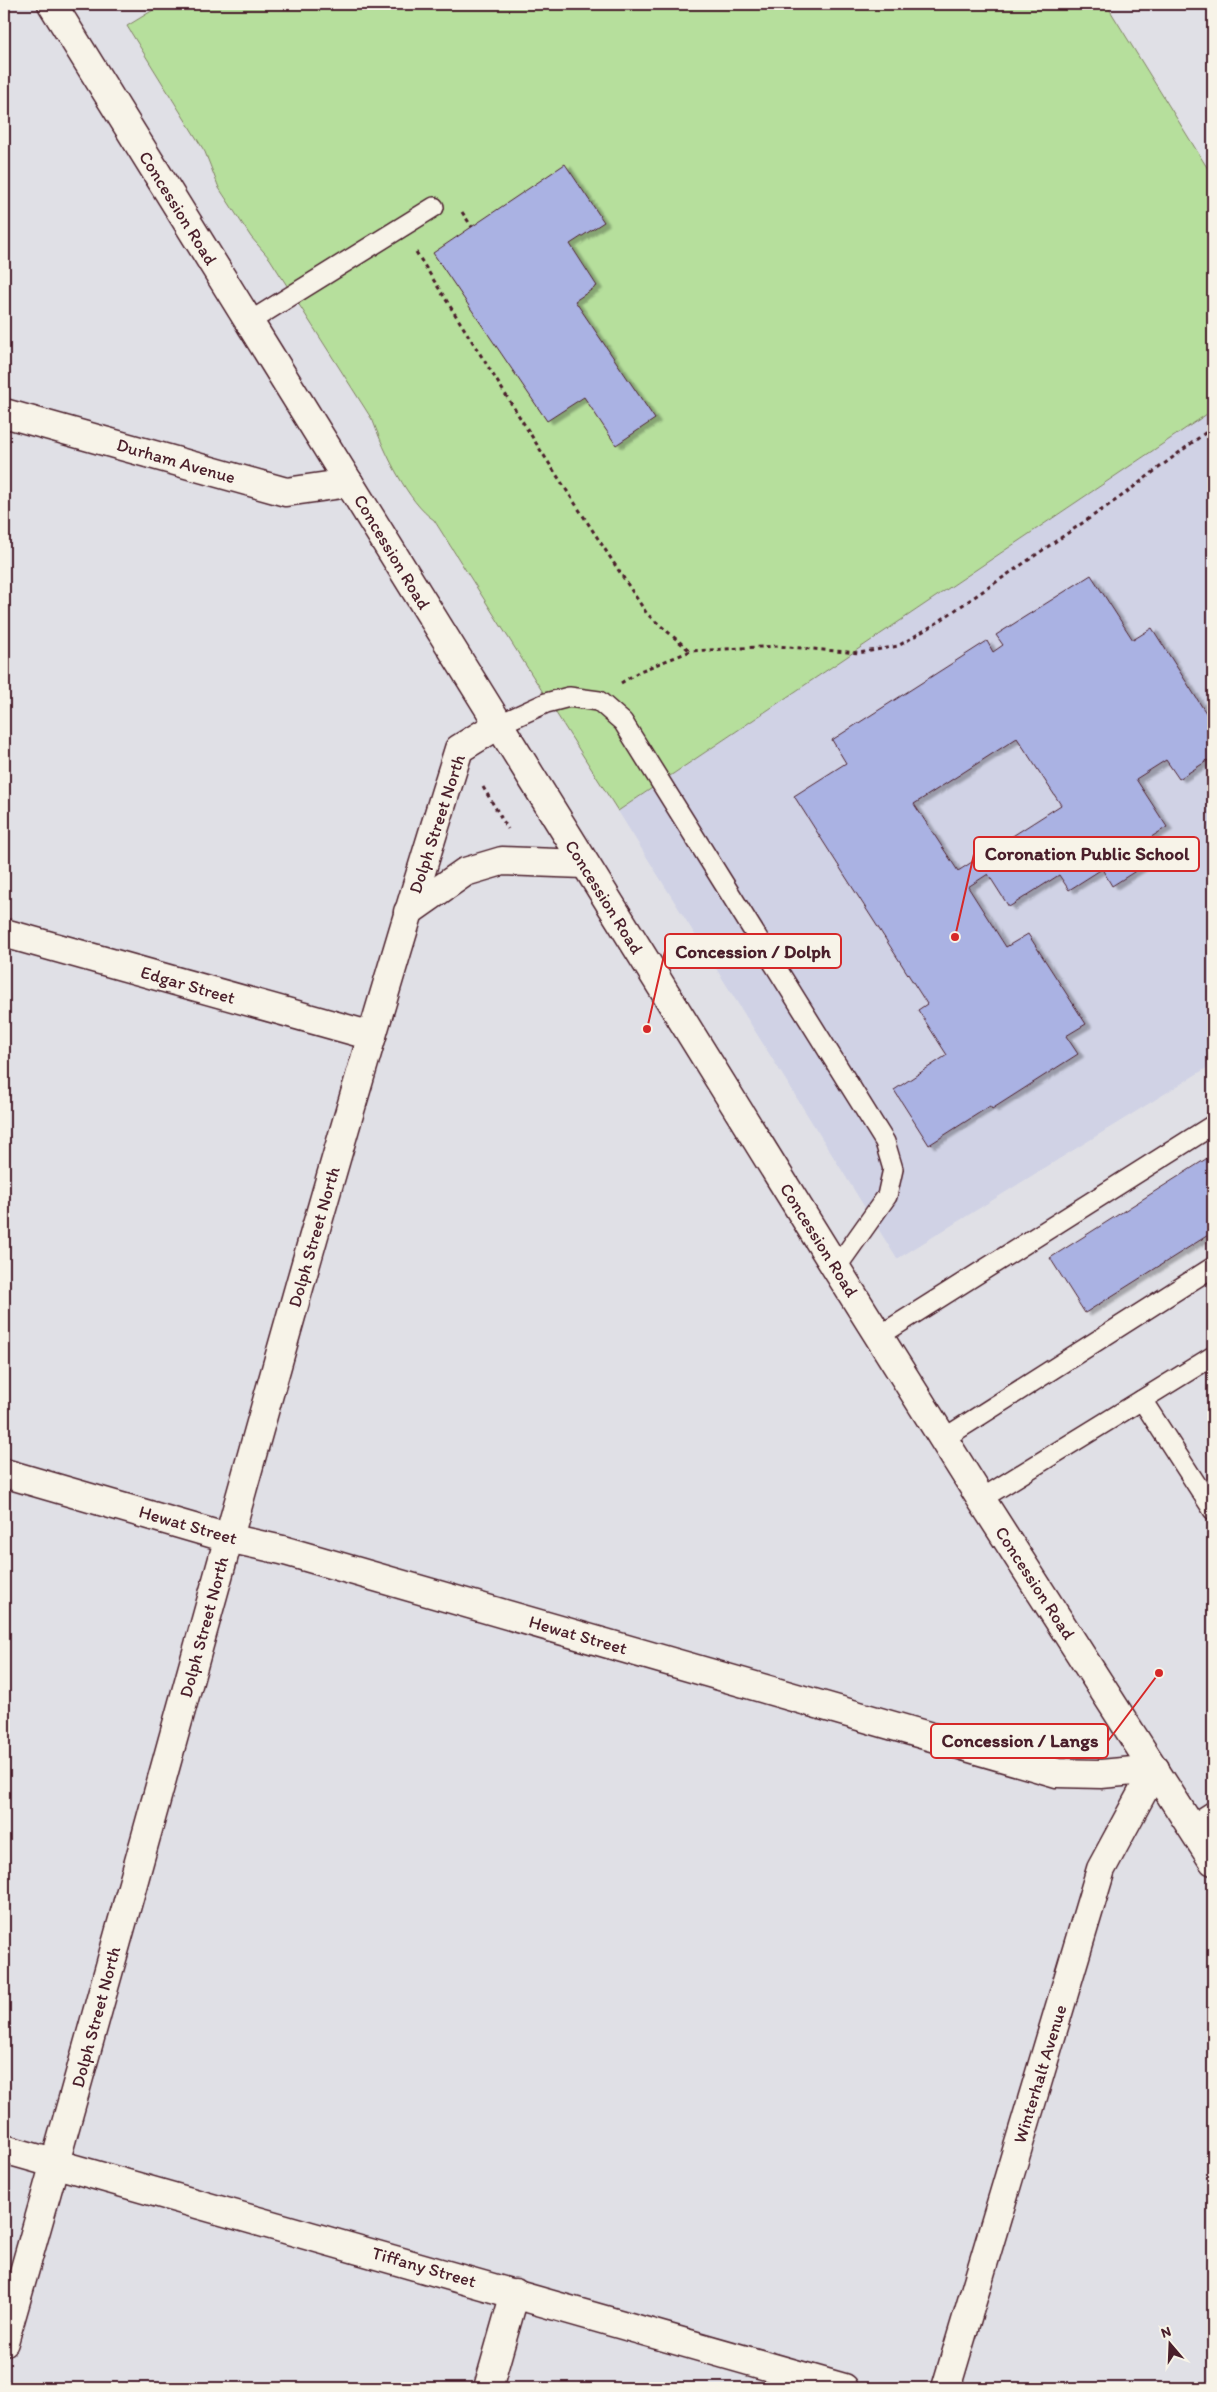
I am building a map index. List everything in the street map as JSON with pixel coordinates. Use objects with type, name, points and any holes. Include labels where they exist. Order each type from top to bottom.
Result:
[{"type":"street","name":"Concession Road","points":[[52,4],[498,726],[981,1500],[1213,1861]]},
{"type":"street","name":"Durham Avenue","points":[[4,413],[286,492],[349,483]]},
{"type":"street","name":"Dolph Street North","points":[[4,2342],[228,1538],[408,912],[459,748],[498,726]]},
{"type":"street","name":"Dolph Street North","points":[[408,912],[465,872],[502,861],[584,864]]},
{"type":"street","name":"Edgar Street","points":[[4,933],[372,1036]]},
{"type":"street","name":"Hewat Street","points":[[4,1473],[228,1538],[282,1550],[1058,1773],[1101,1774],[1155,1770]]},
{"type":"street","name":"Winterhalt Avenue","points":[[946,2388],[1101,1869],[1155,1770]]},
{"type":"street","name":"Tiffany Street","points":[[4,2149],[844,2388]]},
{"type":"street","points":[[488,2388],[515,2293]]},
{"type":"lane","points":[[249,322],[434,207]]},
{"type":"lane","points":[[498,726],[546,703],[569,697],[599,701],[623,722],[885,1142],[893,1169],[887,1196],[836,1268]]},
{"type":"lane","points":[[879,1336],[1213,1125]]},
{"type":"lane","points":[[943,1439],[1213,1267]]},
{"type":"lane","points":[[981,1500],[1213,1356]]},
{"type":"lane","points":[[1142,1400],[1213,1510]]},
{"type":"lane","points":[[1191,1825],[1213,1811]]},
{"type":"path","points":[[454,215],[461,210],[472,227]]},
{"type":"path","points":[[415,251],[546,459],[647,614],[690,651]]},
{"type":"path","points":[[618,685],[640,671],[690,651],[777,646],[859,653],[898,646],[932,626],[1119,498],[1213,427]]},
{"type":"path","points":[[479,780],[512,837]]},
{"type":"shaded area","points":[[1213,410],[1213,1064],[897,1259],[618,811]]},
{"type":"green space","points":[[163,4],[1106,4],[1213,177],[1213,410],[618,811],[434,520],[424,512],[406,489],[390,461],[373,421],[270,259],[251,237],[219,188],[205,152],[127,26]]},
{"type":"building","points":[[565,164],[604,222],[570,244],[597,286],[575,301],[655,419],[616,445],[584,397],[547,421],[433,253]]},
{"type":"building","points":[[1091,575],[1133,640],[1152,628],[1213,724],[1213,757],[1179,779],[1166,760],[1136,779],[1167,827],[1134,848],[1145,865],[1112,886],[1102,869],[1069,890],[1059,875],[1009,907],[988,874],[968,887],[1006,947],[1028,934],[1086,1024],[1066,1036],[1078,1054],[992,1109],[990,1106],[929,1145],[894,1090],[947,1055],[918,1010],[927,1004],[794,796],[846,763],[832,740],[987,641],[993,652],[1003,645],[996,635]],"holes":[[[1017,738],[1061,805],[958,871],[914,804]]]},
{"type":"building","points":[[1209,1157],[1210,1160],[1213,1158],[1213,1232],[1085,1313],[1050,1258]]},
{"type":"place","name":"Coronation Public School","points":[[955,937]]},
{"type":"place","name":"Concession / Dolph","points":[[647,1029]]},
{"type":"place","name":"Concession / Langs","points":[[1159,1673]]}]
